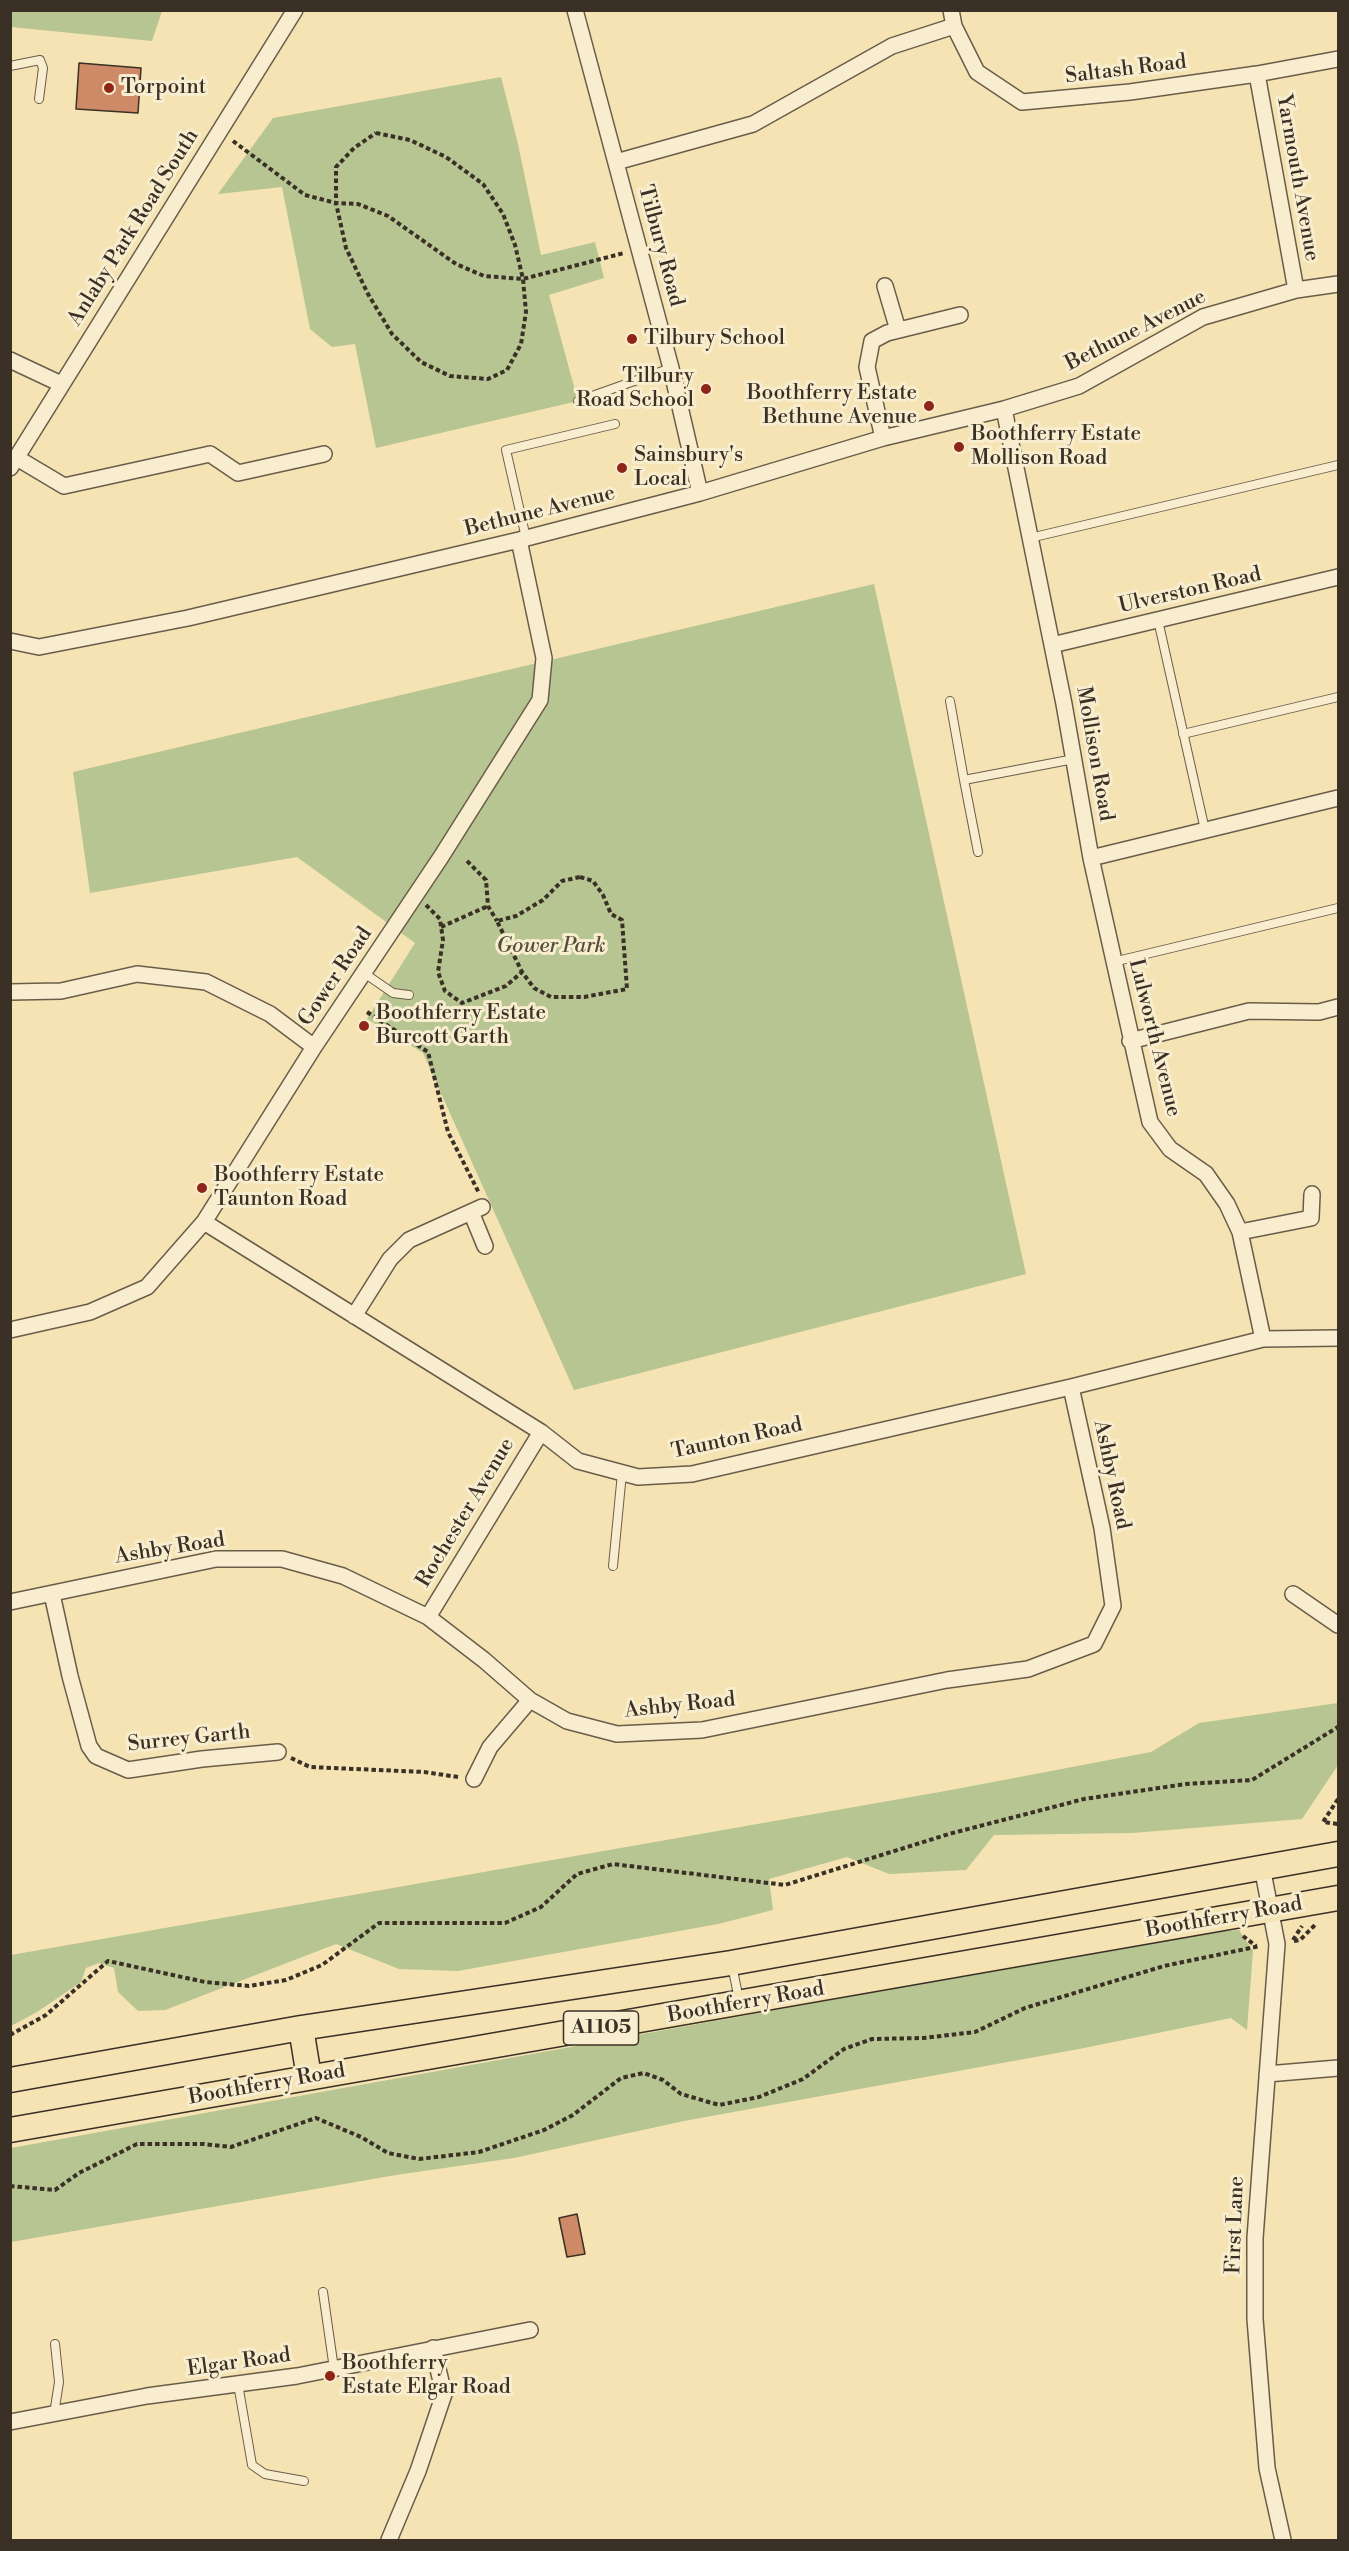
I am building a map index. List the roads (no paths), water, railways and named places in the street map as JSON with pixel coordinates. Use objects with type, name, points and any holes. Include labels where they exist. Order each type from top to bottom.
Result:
[{"type":"main road","name":"Boothferry Road","points":[[10,2080],[301,2028],[731,1963],[1335,1853]]},
{"type":"main road","name":"Boothferry Road","points":[[10,2130],[740,2005],[1338,1898]]},
{"type":"main road","points":[[301,2028],[309,2077]]},
{"type":"street","name":"Anlaby Park Road South","points":[[14,463],[295,10]]},
{"type":"street","name":"Tilbury Road","points":[[575,10],[670,368],[700,493]]},
{"type":"street","name":"Saltash Road","points":[[951,10],[954,26],[977,72],[1022,102],[1130,92],[1257,74],[1338,59]]},
{"type":"street","points":[[616,162],[753,124],[892,46],[954,26]]},
{"type":"street","name":"Yarmouth Avenue","points":[[1257,74],[1296,290]]},
{"type":"street","name":"Bethune Avenue","points":[[10,641],[39,647],[188,618],[523,539],[700,493],[883,438],[1004,409],[1079,386],[1203,316],[1296,290],[1338,284]]},
{"type":"street","points":[[885,286],[898,330]]},
{"type":"street","points":[[883,438],[867,367],[872,341],[898,330],[960,315]]},
{"type":"street","points":[[10,360],[61,384]]},
{"type":"street","name":"Mollison Road","points":[[1004,409],[1052,645],[1091,858],[1338,798]]},
{"type":"street","points":[[14,463],[64,486],[210,454],[238,472],[324,454]]},
{"type":"street","name":"Gower Road","points":[[10,1329],[90,1311],[147,1287],[204,1222],[314,1047],[414,898],[540,700],[544,658],[523,539]]},
{"type":"street","name":"Ulverston Road","points":[[1052,645],[1338,577]]},
{"type":"street","name":"Lulworth Avenue","points":[[1091,858],[1130,1041],[1150,1122],[1170,1149],[1206,1174],[1227,1204],[1240,1232],[1263,1339]]},
{"type":"street","points":[[10,992],[61,991],[137,974],[206,982],[270,1014],[314,1047]]},
{"type":"street","points":[[1130,1041],[1249,1011],[1319,1012],[1338,1007]]},
{"type":"street","points":[[1240,1232],[1311,1218],[1312,1194]]},
{"type":"street","points":[[354,1316],[390,1259],[410,1240],[477,1210],[485,1246]]},
{"type":"street","name":"Taunton Road","points":[[204,1222],[541,1432],[578,1461],[638,1476],[692,1474],[1071,1387],[1263,1339],[1338,1338]]},
{"type":"street","name":"Ashby Road","points":[[10,1602],[216,1559],[282,1559],[343,1576],[428,1617],[484,1660],[530,1700],[567,1721],[617,1734],[702,1730],[947,1680],[1028,1669],[1094,1644],[1113,1606],[1102,1528],[1071,1387]]},
{"type":"street","name":"Rochester Avenue","points":[[428,1617],[541,1432]]},
{"type":"street","name":"Surrey Garth","points":[[52,1594],[70,1676],[89,1746],[96,1756],[128,1770],[202,1759],[278,1752]]},
{"type":"street","points":[[1293,1594],[1338,1625]]},
{"type":"street","points":[[474,1779],[490,1747],[530,1700]]},
{"type":"street","name":"First Lane","points":[[1262,1867],[1272,1910],[1285,1943],[1266,2074],[1255,2238],[1255,2319],[1267,2468],[1283,2541]]},
{"type":"street","points":[[1266,2074],[1338,2068]]},
{"type":"street","name":"Elgar Road","points":[[10,2422],[147,2396],[334,2369],[530,2330]]},
{"type":"street","points":[[389,2541],[418,2471],[444,2394],[433,2348]]},
{"type":"lane","points":[[10,66],[40,60],[43,68],[39,99]]},
{"type":"lane","points":[[578,401],[670,368]]},
{"type":"lane","points":[[523,539],[506,450],[615,424]]},
{"type":"lane","points":[[1030,538],[1338,465]]},
{"type":"lane","points":[[1158,620],[1205,830]]},
{"type":"lane","points":[[1184,734],[1338,697]]},
{"type":"lane","points":[[950,701],[978,852]]},
{"type":"lane","points":[[964,780],[1074,759]]},
{"type":"lane","points":[[1113,962],[1338,908]]},
{"type":"lane","points":[[364,973],[393,993],[410,995]]},
{"type":"lane","points":[[613,1566],[622,1473]]},
{"type":"lane","points":[[731,1963],[740,2005]]},
{"type":"lane","points":[[323,2292],[334,2369]]},
{"type":"lane","points":[[54,2414],[59,2382],[55,2344]]},
{"type":"lane","points":[[238,2384],[252,2465],[265,2474],[304,2481]]},
{"type":"place","name":"Torpoint","points":[[109,88]]},
{"type":"place","name":"Tilbury School","points":[[632,339]]},
{"type":"place","name":"Tilbury Road School","points":[[706,389]]},
{"type":"place","name":"Boothferry Estate Bethune Avenue","points":[[929,406]]},
{"type":"place","name":"Boothferry Estate Mollison Road","points":[[959,447]]},
{"type":"place","name":"Sainsbury's Local","points":[[622,468]]},
{"type":"place","name":"Boothferry Estate Burcott Garth","points":[[364,1026]]},
{"type":"place","name":"Boothferry Estate Taunton Road","points":[[202,1188]]},
{"type":"place","name":"Boothferry Estate Elgar Road","points":[[330,2376]]},
{"type":"park label","name":"Gower Park","points":[[551,947]]}]
